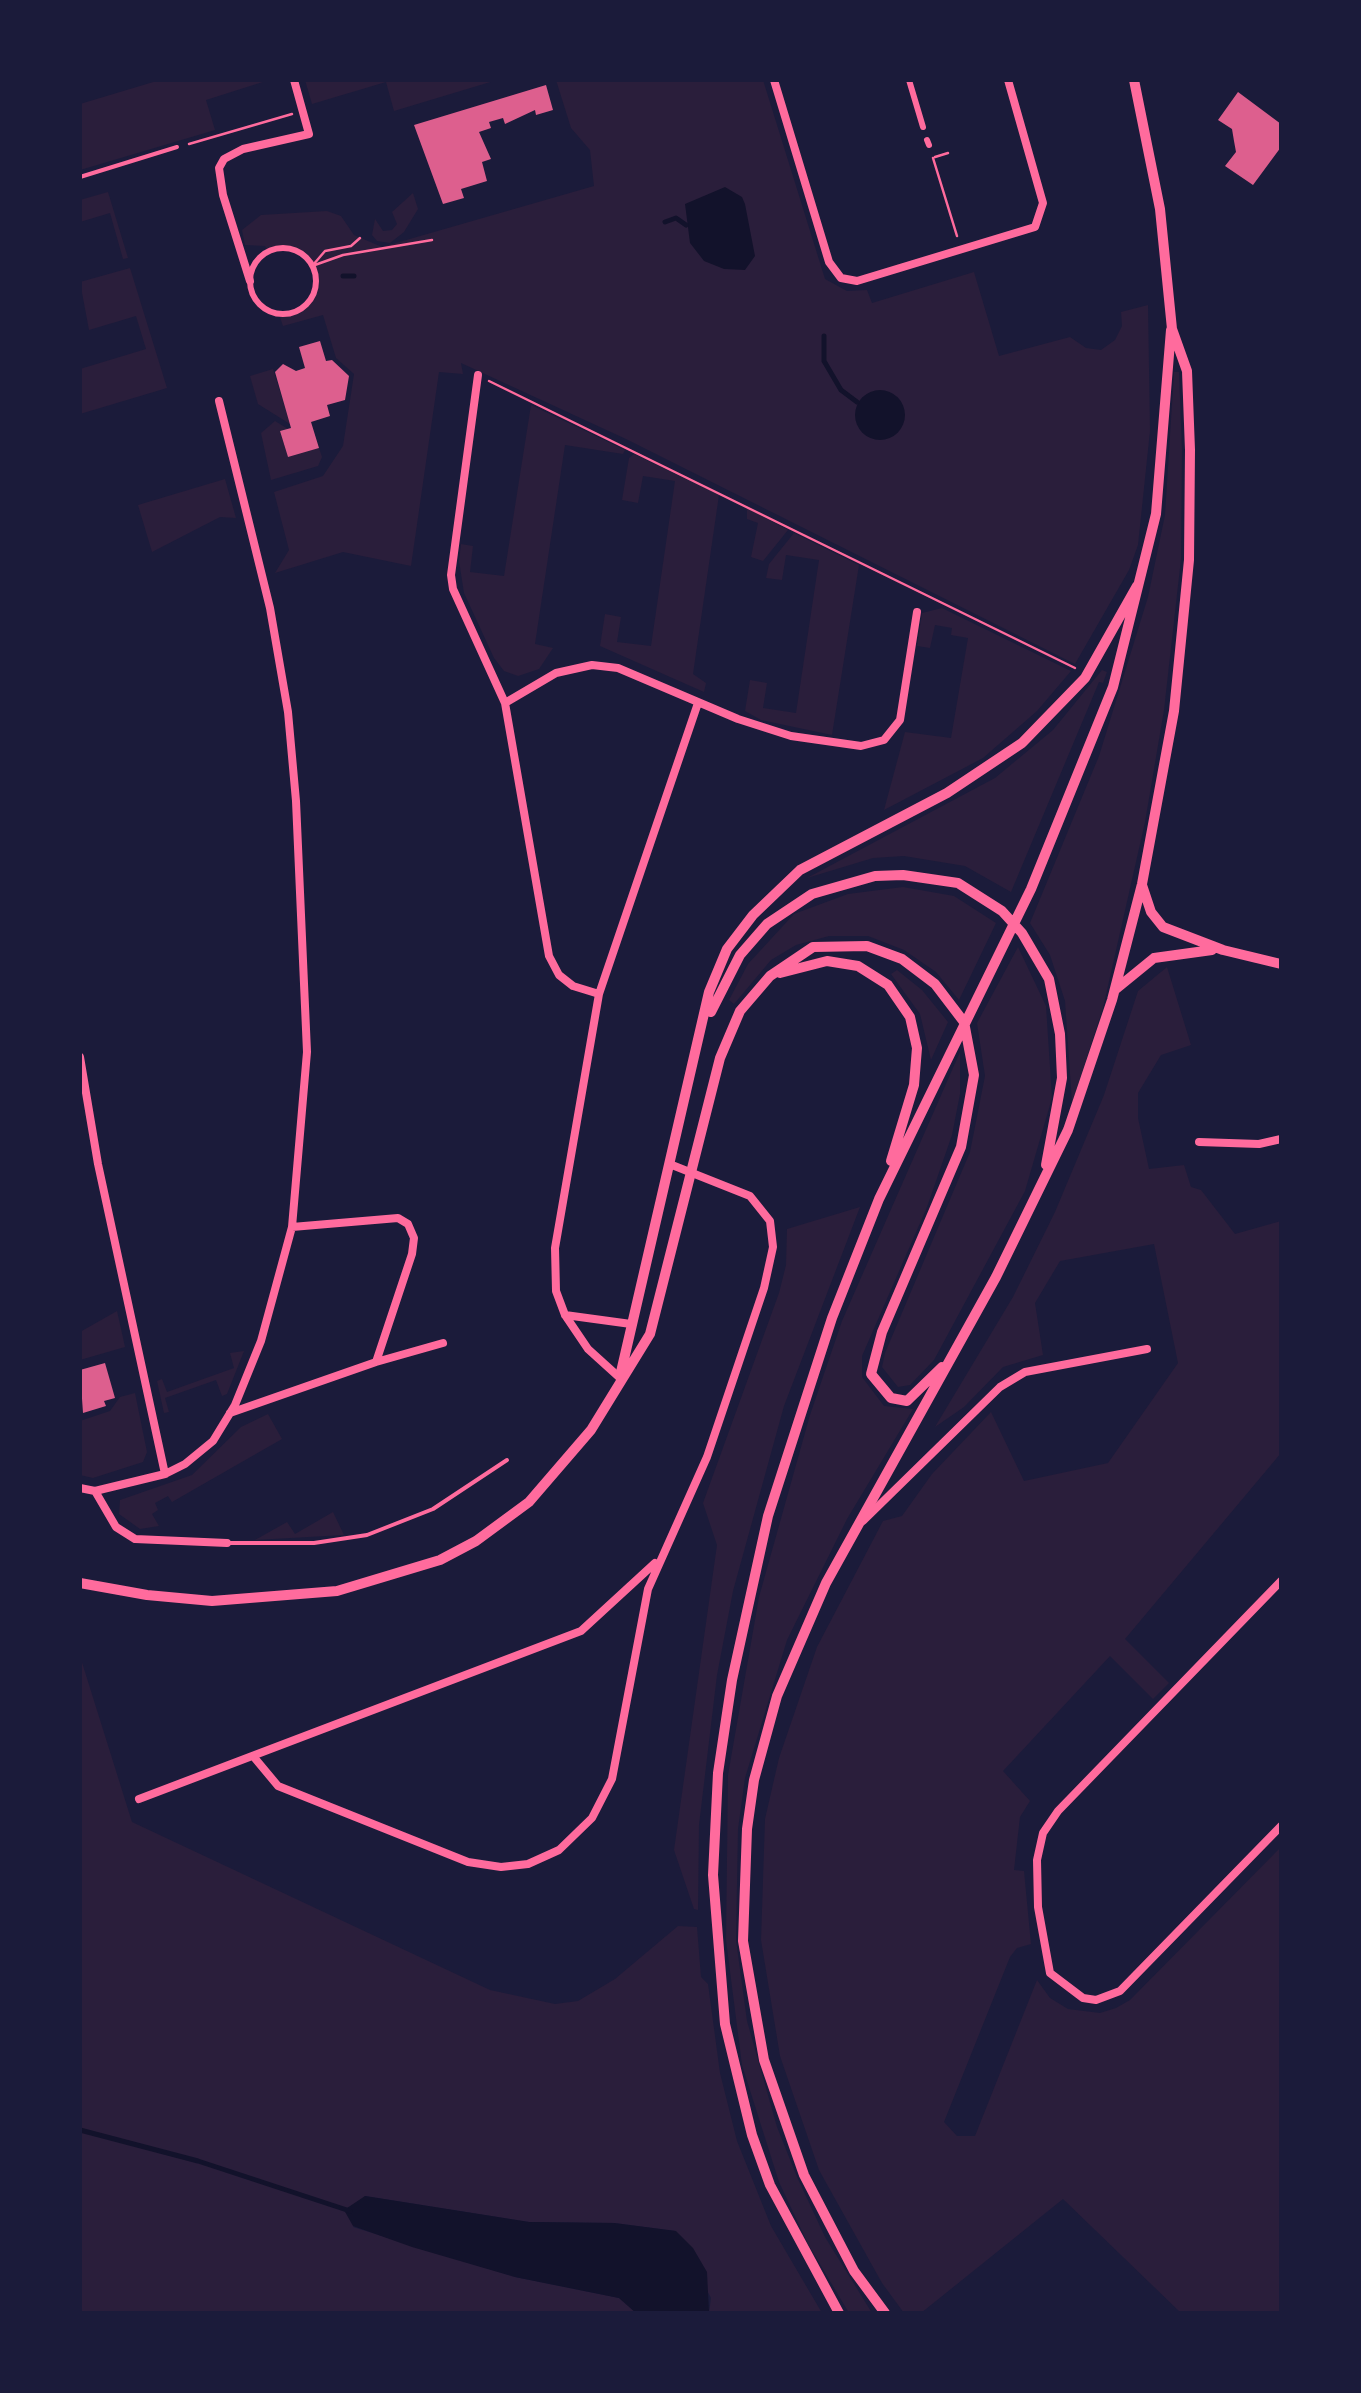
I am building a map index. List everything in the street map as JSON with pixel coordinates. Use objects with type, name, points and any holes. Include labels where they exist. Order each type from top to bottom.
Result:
[{"type":"street","points":[[250,281],[258,259],[274,249],[293,250],[312,266],[316,281],[310,300],[289,313],[262,307],[250,281],[222,195],[219,168],[224,159],[252,146],[310,134],[294,80]]},
{"type":"street","points":[[774,80],[823,248],[841,278],[864,281],[1024,233],[1040,220],[1043,204],[1008,80]]},
{"type":"street","points":[[909,80],[923,127]]},
{"type":"street","points":[[879,1199],[1031,889],[1113,687],[1145,571],[1156,514],[1172,329],[1160,209],[1134,80]]},
{"type":"street","points":[[885,2313],[833,2234],[784,2125],[764,2060],[744,1940],[743,1877],[754,1780],[791,1662],[854,1527],[953,1355],[1035,1202],[1068,1130],[1114,990],[1142,884],[1171,731],[1190,560],[1186,371],[1172,329]]},
{"type":"street","points":[[478,375],[450,575],[463,618],[506,703],[549,956],[560,975],[573,986],[599,994]]},
{"type":"street","points":[[80,1488],[95,1491],[164,1474],[201,1453],[230,1413],[261,1341],[292,1228],[307,1052],[296,801],[288,712],[270,608],[219,401]]},
{"type":"street","points":[[620,1378],[630,1324],[672,1166],[709,992],[727,949],[752,914],[800,870],[988,770],[1022,743],[1085,678],[1145,571]]},
{"type":"street","points":[[506,703],[556,673],[592,665],[618,668],[698,703],[791,736],[861,746],[884,740],[900,720],[917,612]]},
{"type":"street","points":[[620,1378],[588,1349],[565,1315],[552,1266],[599,994],[698,703]]},
{"type":"street","points":[[698,1051],[716,996],[740,955],[790,907],[818,891],[876,876],[903,875],[958,884],[988,900],[1022,933],[1041,962],[1055,1003],[1062,1056],[1060,1100],[1035,1202]]},
{"type":"street","points":[[1142,884],[1150,912],[1163,926],[1223,950],[1281,964]]},
{"type":"street","points":[[80,1583],[179,1599],[248,1600],[337,1591],[419,1569],[476,1541],[530,1502],[577,1449],[657,1315],[728,1038],[740,1011],[770,976],[813,948],[867,946],[918,968],[964,1022],[974,1075],[960,1147],[882,1332],[872,1374],[890,1398],[907,1400],[953,1355]]},
{"type":"street","points":[[1114,990],[1154,958],[1176,952],[1223,950]]},
{"type":"street","points":[[770,976],[826,961],[858,966],[888,985],[910,1016],[916,1048],[914,1085],[879,1199],[799,1411],[748,1594],[718,1773],[713,1859],[719,1983],[748,2118],[786,2220],[839,2313]]},
{"type":"street","points":[[80,1057],[98,1164],[164,1474]]},
{"type":"street","points":[[1200,1142],[1259,1144],[1281,1139]]},
{"type":"street","points":[[253,1756],[278,1786],[468,1862],[501,1867],[528,1864],[559,1850],[592,1818],[612,1779],[638,1635],[658,1559],[707,1457],[764,1288],[773,1247],[770,1220],[763,1207],[729,1184],[672,1166]]},
{"type":"street","points":[[292,1228],[398,1218],[408,1224],[414,1238],[412,1254],[376,1362]]},
{"type":"street","points":[[565,1315],[630,1324]]},
{"type":"street","points":[[230,1413],[443,1343]]},
{"type":"street","points":[[854,1527],[884,1504],[1000,1387],[1025,1372],[1147,1349]]},
{"type":"street","points":[[95,1491],[116,1527],[135,1539],[226,1543]]},
{"type":"street","points":[[138,1799],[580,1630],[658,1559]]},
{"type":"street","points":[[1281,1581],[1058,1811],[1043,1833],[1038,1860],[1038,1908],[1050,1973],[1084,1998],[1096,2000],[1120,1991],[1281,1826]]},
{"type":"lane","points":[[80,176],[177,148]]},
{"type":"lane","points":[[226,1543],[314,1543],[366,1535],[433,1509],[507,1460]]},
{"type":"path","points":[[177,148],[302,111]]},
{"type":"path","points":[[948,153],[930,149],[962,252]]},
{"type":"path","points":[[312,266],[325,251],[351,246],[360,238]]},
{"type":"path","points":[[312,266],[343,256],[432,240]]},
{"type":"path","points":[[491,382],[1076,668]]},
{"type":"shaded area","points":[[160,80],[269,80],[206,100],[215,130],[80,170],[80,104]]},
{"type":"shaded area","points":[[305,80],[497,80],[394,111],[386,82],[312,104]]},
{"type":"shaded area","points":[[556,80],[763,80],[825,279],[847,291],[867,290],[872,303],[974,272],[999,356],[1070,337],[1086,348],[1101,350],[1115,340],[1122,326],[1121,312],[1148,305],[1150,431],[1138,545],[1129,570],[1075,664],[626,439],[461,363],[463,374],[439,372],[411,566],[343,552],[275,573],[289,550],[274,492],[323,476],[343,446],[354,374],[336,358],[323,315],[283,326],[279,314],[304,306],[314,290],[314,272],[308,260],[288,249],[268,252],[265,246],[245,245],[242,230],[261,215],[327,211],[341,216],[354,235],[382,247],[594,186],[590,150],[571,128]]},
{"type":"shaded area","points":[[725,187],[742,197],[745,204],[755,256],[745,270],[724,269],[704,261],[690,243],[685,204]]},
{"type":"shaded area","points":[[108,192],[128,258],[123,259],[110,213],[80,222],[80,200]]},
{"type":"shaded area","points":[[413,193],[418,209],[404,232],[390,243],[377,241],[372,235],[375,219],[383,231],[392,230],[397,224],[392,212]]},
{"type":"shaded area","points":[[130,268],[167,388],[80,414],[80,369],[146,349],[136,316],[89,330],[80,282]]},
{"type":"shaded area","points":[[273,369],[290,424],[258,404],[250,376]]},
{"type":"shaded area","points":[[1174,372],[1179,372],[1182,450],[1181,559],[1164,710],[1145,822],[1103,1008],[1072,1103],[1065,1001],[1050,955],[1030,923],[1099,756],[1148,597],[1165,515]]},
{"type":"shaded area","points":[[880,390],[898,397],[905,415],[898,433],[880,440],[862,433],[855,415],[862,397]]},
{"type":"shaded area","points":[[531,405],[625,450],[623,454],[565,445],[535,644],[553,648],[539,669],[518,676],[504,671],[494,658],[464,593],[459,561],[461,544],[473,546],[470,572],[504,576]]},
{"type":"shaded area","points":[[275,421],[288,429],[280,431],[288,457],[319,448],[322,457],[318,466],[271,480],[261,433]]},
{"type":"shaded area","points":[[634,454],[719,495],[693,674],[706,683],[704,692],[600,646],[605,614],[621,617],[617,642],[651,646],[675,481],[643,476],[638,503],[622,500],[629,458]]},
{"type":"shaded area","points":[[225,479],[236,518],[220,517],[152,552],[138,505]]},
{"type":"shaded area","points":[[747,508],[788,530],[763,561],[751,557],[758,523],[747,519]]},
{"type":"shaded area","points":[[794,533],[859,565],[832,735],[761,720],[745,711],[750,680],[767,683],[763,708],[796,713],[819,560],[786,555],[782,580],[766,578],[769,564]]},
{"type":"shaded area","points":[[942,608],[1071,671],[1037,711],[983,758],[884,810],[905,732],[951,738],[968,638],[951,635],[952,628],[935,625],[930,648],[917,646],[922,613]]},
{"type":"shaded area","points":[[1102,670],[1107,672],[1103,683],[1099,682],[1011,892],[965,866],[904,856],[873,858],[807,878],[995,778],[1053,730]]},
{"type":"shaded area","points":[[903,887],[954,896],[996,923],[959,1000],[936,972],[904,950],[868,936],[829,936],[796,945],[771,960],[734,1004],[729,1000],[748,964],[794,914],[848,894]]},
{"type":"shaded area","points":[[1018,947],[1046,1006],[1052,1098],[1025,1191],[934,1360],[910,1385],[898,1387],[882,1367],[885,1353],[970,1152],[985,1076],[977,1023]]},
{"type":"shaded area","points":[[1167,967],[1191,1045],[1161,1055],[1138,1093],[1138,1118],[1149,1169],[1184,1165],[1191,1187],[1201,1190],[1235,1234],[1281,1221],[1281,1453],[1125,1639],[1169,1683],[1153,1699],[1110,1656],[1003,1771],[1030,1801],[1020,1817],[1014,1870],[1024,1871],[1031,1944],[1017,1948],[1010,1957],[944,2122],[957,2136],[975,2136],[1037,1980],[1050,1998],[1068,2009],[1100,2013],[1116,2008],[1130,2000],[1281,1847],[1281,2313],[1181,2313],[1063,2199],[921,2313],[904,2313],[882,2283],[819,2170],[780,2056],[761,1940],[765,1819],[779,1758],[817,1647],[883,1521],[902,1516],[932,1474],[991,1412],[1024,1481],[1108,1463],[1178,1363],[1154,1244],[1060,1261],[1035,1303],[1043,1355],[1003,1367],[964,1407],[935,1427],[1013,1297],[1055,1212],[1104,1095],[1138,991]]},
{"type":"shaded area","points":[[897,970],[922,990],[948,1022],[931,1060],[920,1014],[891,974]]},
{"type":"shaded area","points":[[960,1052],[960,1094],[952,1135],[927,1207],[862,1356],[862,1377],[884,1406],[913,1409],[847,1519],[787,1640],[745,1778],[738,1829],[736,1940],[747,2021],[777,2127],[797,2177],[825,2237],[872,2313],[849,2313],[808,2244],[779,2182],[742,2065],[726,1940],[728,1775],[759,1597],[810,1415],[842,1321]]},
{"type":"shaded area","points":[[860,1207],[784,1406],[733,1591],[717,1675],[699,1825],[698,1910],[694,1909],[674,1850],[717,1545],[703,1503],[779,1293],[786,1265],[787,1229]]},
{"type":"shaded area","points":[[117,1311],[125,1347],[80,1360],[80,1332]]},
{"type":"shaded area","points":[[244,1351],[227,1394],[222,1396],[216,1380],[165,1398],[169,1412],[164,1413],[157,1381],[162,1379],[167,1392],[234,1368],[230,1353]]},
{"type":"shaded area","points":[[135,1393],[147,1452],[143,1462],[93,1478],[80,1475],[80,1421],[110,1411],[120,1397]]},
{"type":"shaded area","points":[[268,1414],[282,1439],[172,1502],[168,1496],[155,1503],[158,1510],[152,1514],[159,1526],[140,1529],[119,1514],[120,1500],[192,1475],[241,1427]]},
{"type":"shaded area","points":[[333,1512],[344,1535],[255,1540],[287,1522],[295,1534]]},
{"type":"shaded area","points":[[80,1656],[132,1822],[490,1990],[555,2004],[578,2001],[615,1979],[678,1926],[697,1927],[701,1977],[708,1984],[720,2073],[737,2141],[771,2226],[822,2313],[709,2313],[711,2298],[675,2231],[614,2223],[529,2222],[365,2196],[353,2227],[515,2277],[619,2298],[636,2313],[80,2313]]},
{"type":"shaded area","points":[[365,2196],[529,2222],[614,2223],[676,2231],[693,2248],[707,2272],[709,2313],[636,2313],[619,2298],[515,2277],[412,2247],[353,2226],[344,2210]]},
{"type":"building","points":[[546,85],[553,110],[536,115],[535,110],[505,124],[503,118],[489,122],[491,128],[479,132],[491,159],[482,162],[487,181],[461,189],[464,198],[443,204],[414,125]]},
{"type":"building","points":[[1238,92],[1281,124],[1281,147],[1253,185],[1225,166],[1236,152],[1232,129],[1218,120]]},
{"type":"building","points":[[320,341],[326,361],[332,360],[349,376],[345,400],[327,405],[330,416],[311,422],[319,448],[288,457],[280,431],[291,428],[275,372],[283,364],[296,371],[305,368],[299,347]]},
{"type":"building","points":[[105,1363],[115,1398],[104,1401],[106,1406],[83,1413],[80,1370]]},
{"type":"waterway","points":[[665,222],[676,218],[686,225]]},
{"type":"waterway","points":[[343,276],[354,276]]},
{"type":"waterway","points":[[824,336],[824,361],[841,390],[857,402]]},
{"type":"waterway","points":[[80,2130],[198,2161],[350,2211]]}]
